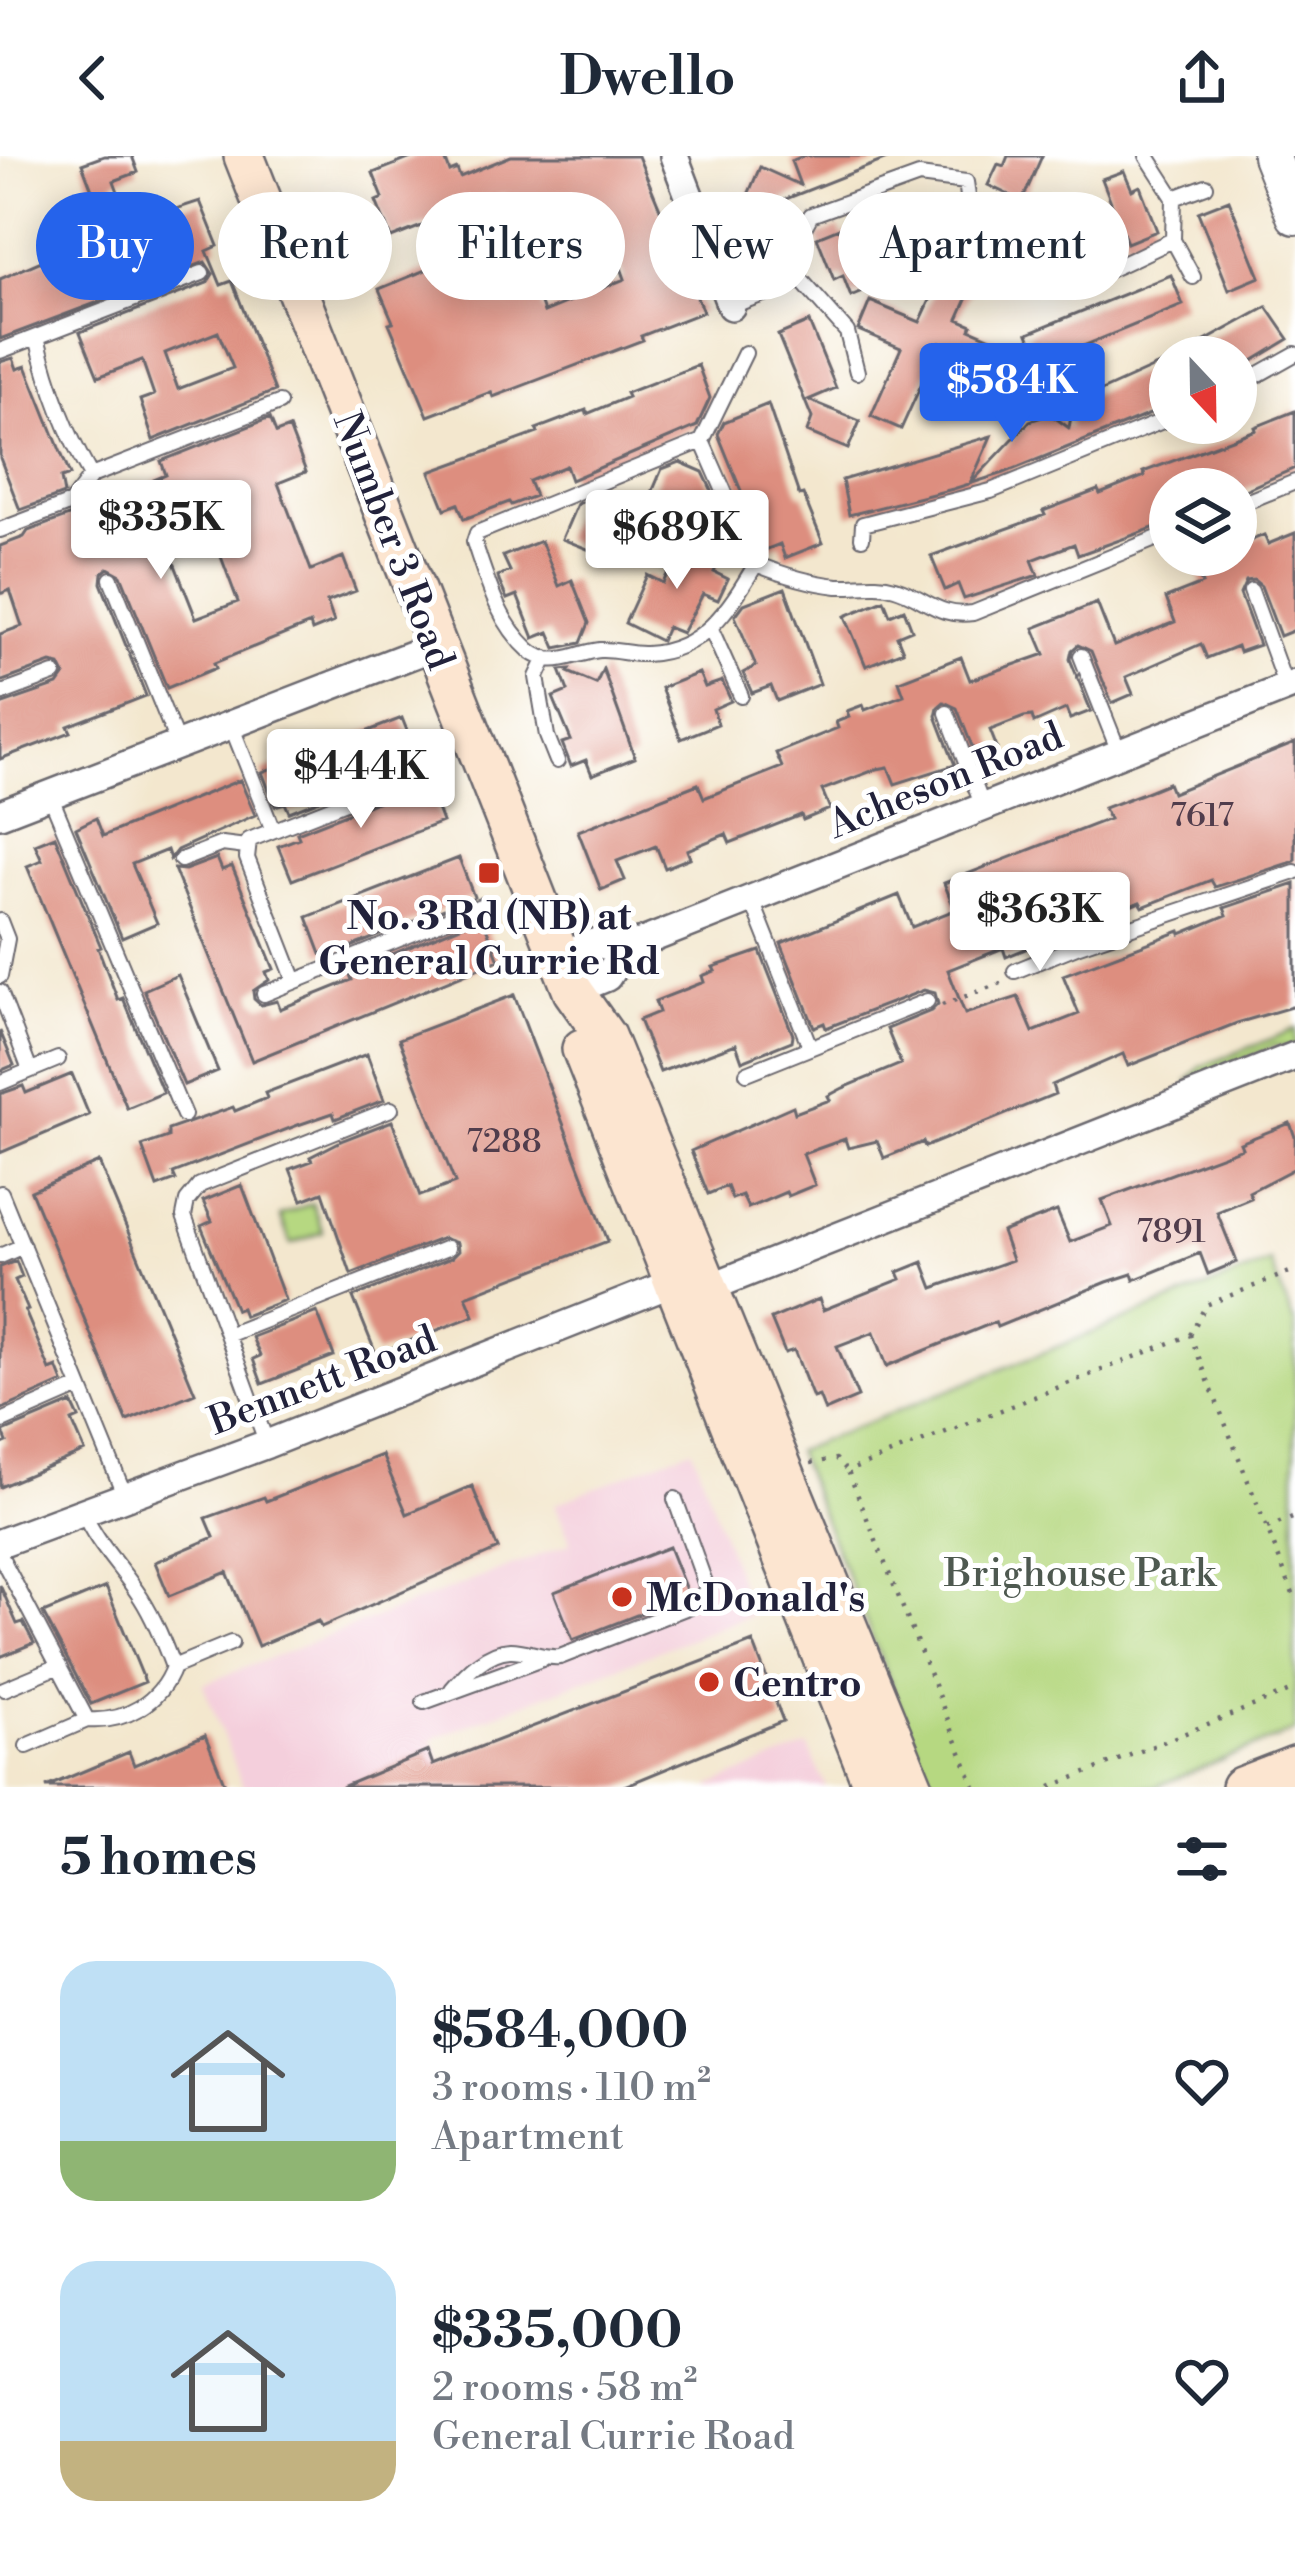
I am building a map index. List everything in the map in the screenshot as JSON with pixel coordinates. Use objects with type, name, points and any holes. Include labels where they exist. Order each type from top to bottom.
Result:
[{"type":"main road","name":"Number 3 Road","points":[[244,156],[566,973],[580,1045],[698,1293],[914,1787]]},
{"type":"main road","name":"Number 3 Road","points":[[698,1293],[874,1787]]},
{"type":"main road","points":[[1241,1787],[1295,1766]]},
{"type":"street","points":[[1271,156],[1295,216]]},
{"type":"street","points":[[680,158],[731,306]]},
{"type":"street","points":[[0,814],[437,646]]},
{"type":"street","name":"Acheson Road","points":[[566,973],[607,977],[625,949],[1291,685]]},
{"type":"street","name":"Bennett Road","points":[[0,1543],[698,1293],[1295,1056]]},
{"type":"lane","points":[[1147,156],[1174,198],[1174,240],[1193,278]]},
{"type":"lane","points":[[814,214],[919,176],[966,182],[974,234],[991,267],[1036,291],[1072,284],[1174,240]]},
{"type":"lane","points":[[1174,198],[1206,186]]},
{"type":"lane","points":[[0,351],[202,273]]},
{"type":"lane","points":[[814,292],[847,332],[857,372]]},
{"type":"lane","points":[[731,306],[747,300]]},
{"type":"lane","points":[[37,337],[51,394],[91,476]]},
{"type":"lane","points":[[745,353],[701,442],[477,533],[474,542],[495,604],[531,652],[558,662],[602,650],[642,655],[679,650],[711,629],[756,564]]},
{"type":"lane","points":[[1257,375],[1295,354]]},
{"type":"lane","points":[[0,530],[70,503],[91,476],[280,404]]},
{"type":"lane","points":[[862,538],[863,524],[991,491],[1149,427]]},
{"type":"lane","points":[[701,442],[756,564],[828,585],[878,584],[901,589],[954,616],[973,613],[1149,542]]},
{"type":"lane","points":[[1257,497],[1295,482]]},
{"type":"lane","points":[[111,578],[178,745]]},
{"type":"lane","points":[[1251,591],[1291,685]]},
{"type":"lane","points":[[711,629],[741,696]]},
{"type":"lane","points":[[1082,656],[1119,752]]},
{"type":"lane","points":[[546,658],[537,676],[547,736],[557,761]]},
{"type":"lane","points":[[0,694],[54,674]]},
{"type":"lane","points":[[947,712],[983,807]]},
{"type":"lane","points":[[231,725],[272,827]]},
{"type":"lane","points":[[295,981],[247,858],[254,835],[424,771]]},
{"type":"lane","points":[[50,795],[184,1115]]},
{"type":"lane","points":[[181,860],[222,844],[247,847]]},
{"type":"lane","points":[[1016,970],[1295,872]]},
{"type":"lane","points":[[751,898],[810,1047]]},
{"type":"lane","points":[[264,994],[483,905]]},
{"type":"lane","points":[[0,921],[4,941],[0,976]]},
{"type":"lane","points":[[0,992],[30,1070]]},
{"type":"lane","points":[[747,1072],[927,1000]]},
{"type":"lane","points":[[0,1083],[58,1059]]},
{"type":"lane","points":[[267,1444],[184,1216],[187,1201],[200,1185],[391,1109]]},
{"type":"lane","points":[[1,1193],[125,1496]]},
{"type":"lane","points":[[0,1256],[23,1246]]},
{"type":"lane","points":[[230,1334],[447,1248]]},
{"type":"lane","points":[[2,1420],[80,1387]]},
{"type":"lane","points":[[424,1702],[452,1689],[471,1667],[510,1650],[542,1659],[560,1657],[698,1603],[707,1588],[675,1498]]},
{"type":"lane","points":[[83,1512],[92,1534],[140,1595],[172,1667]]},
{"type":"lane","points":[[0,1555],[87,1720]]},
{"type":"lane","points":[[27,1746],[87,1720],[114,1719],[146,1704],[159,1693],[172,1667],[231,1643]]},
{"type":"lane","points":[[4,1689],[59,1666]]},
{"type":"path","points":[[927,1000],[945,1006],[1011,979],[1016,970]]},
{"type":"path","points":[[848,1471],[1190,1335],[1206,1305],[1295,1270]]},
{"type":"path","points":[[1190,1335],[1295,1598]]},
{"type":"path","points":[[797,1466],[836,1460],[848,1471],[975,1787]]},
{"type":"path","points":[[1267,1528],[1295,1517]]},
{"type":"path","points":[[1051,1787],[1295,1689]]},
{"type":"shaded area","points":[[692,1448],[751,1615],[432,1739],[450,1787],[243,1787],[203,1684],[571,1543],[555,1504]]},
{"type":"shaded area","points":[[808,1746],[826,1787],[708,1787]]},
{"type":"green space","points":[[1295,1029],[1295,1047],[1275,1046],[1187,1082],[1201,1067]]},
{"type":"green space","points":[[312,1203],[323,1232],[291,1244],[280,1216]]},
{"type":"green space","name":"Brighouse Park","points":[[1270,1262],[1295,1325],[1295,1731],[1155,1787],[933,1787],[796,1451]]},
{"type":"building","points":[[104,156],[132,156],[138,172],[114,181],[118,192],[93,192],[82,164]]},
{"type":"building","points":[[416,156],[444,156],[450,172],[457,169],[460,177],[511,156],[638,156],[653,192],[649,192],[649,300],[698,300],[703,312],[493,397],[491,392],[428,416],[389,323],[393,322],[384,300],[392,300],[392,284],[416,274],[416,300],[540,300],[544,312],[573,300],[625,300],[625,192],[416,192],[416,228],[392,238],[392,192],[381,192],[373,173]]},
{"type":"building","points":[[803,156],[892,156],[804,192],[749,192],[760,167],[800,185],[791,161]]},
{"type":"building","points":[[1008,156],[1042,156],[1026,192],[1003,192],[988,185],[998,164],[1004,166]]},
{"type":"building","points":[[1124,171],[1132,190],[1140,186],[1157,231],[1129,242],[1129,192],[1107,192],[1102,179]]},
{"type":"building","points":[[1229,200],[1260,277],[1229,290],[1198,212]]},
{"type":"building","points":[[200,201],[218,246],[207,251],[218,278],[218,300],[239,300],[275,391],[153,440],[140,400],[154,395],[142,360],[98,377],[80,332],[163,300],[194,300],[194,288],[207,283],[213,274],[205,262],[194,266],[194,203]],"holes":[[[218,332],[233,368],[178,389],[165,353]]]},
{"type":"building","points":[[838,228],[838,278],[834,280],[817,237]]},
{"type":"building","points":[[36,263],[36,300],[104,300],[0,339],[0,279]]},
{"type":"building","points":[[1171,275],[1183,305],[1018,373],[1013,384],[970,366],[974,358],[940,343],[901,429],[871,416],[901,348],[858,330],[870,301],[920,322],[930,300],[966,300],[958,319],[972,325],[970,329],[1038,358],[1028,333],[1109,300],[1129,300],[1129,292]]},
{"type":"building","points":[[1267,307],[1289,339],[1257,358],[1257,336],[1214,336]]},
{"type":"building","points":[[809,322],[836,388],[808,400],[860,421],[848,449],[807,432],[812,418],[778,335]]},
{"type":"building","points":[[13,358],[17,369],[26,366],[70,475],[61,478],[64,494],[20,510],[0,458],[0,362]]},
{"type":"building","points":[[698,365],[710,398],[697,426],[571,480],[566,466],[529,481],[535,496],[511,505],[464,519],[458,504],[445,509],[430,472],[538,433],[536,429],[586,410],[587,414]]},
{"type":"building","points":[[1149,369],[1149,414],[970,484],[1030,421],[1050,414],[1069,428],[1072,410],[1066,407]]},
{"type":"building","points":[[768,404],[799,495],[803,494],[823,543],[785,558],[780,544],[765,550],[718,434],[724,422]]},
{"type":"building","points":[[1295,411],[1295,468],[1257,485],[1257,468],[1154,468],[1218,444],[1257,444],[1257,426]]},
{"type":"building","points":[[270,418],[276,433],[289,428],[306,472],[278,483],[311,570],[343,557],[356,591],[327,602],[334,622],[312,631],[310,624],[214,663],[216,668],[167,688],[121,575],[108,568],[101,583],[146,696],[0,759],[0,705],[58,685],[65,675],[60,665],[51,663],[0,682],[0,634],[22,626],[10,590],[0,594],[0,546],[155,484],[154,480],[166,475],[161,461]],"holes":[[[230,501],[244,536],[217,546],[238,602],[196,618],[160,527]]]},
{"type":"building","points":[[991,436],[970,484],[849,515],[842,480]]},
{"type":"building","points":[[680,462],[703,472],[712,491],[695,530],[645,509],[662,469]]},
{"type":"building","points":[[1149,470],[1149,530],[1078,555],[1074,544],[1032,560],[1038,575],[964,599],[958,584],[945,590],[931,556],[1045,515],[1043,511],[1098,490],[1100,494],[1145,476],[1143,472]]},
{"type":"building","points":[[600,495],[636,510],[615,560],[562,539],[577,504]]},
{"type":"building","points":[[1295,533],[1295,630],[1280,636],[1261,586],[1246,581],[1240,594],[1259,645],[1239,652],[1237,646],[1207,658],[1201,644],[1126,677],[1133,694],[1112,703],[1091,651],[1078,645],[1070,659],[1091,711],[1070,719],[1066,709],[1034,723],[1032,716],[1024,717],[990,730],[997,748],[976,757],[957,708],[944,702],[936,716],[955,765],[895,784],[888,767],[877,769],[822,790],[830,809],[803,820],[801,815],[730,843],[726,834],[687,850],[690,858],[665,868],[656,846],[617,861],[625,880],[601,890],[578,831],[698,784],[704,798],[782,767],[776,753],[838,728],[836,722],[849,717],[847,711],[863,705],[865,710],[904,695],[899,681],[961,657],[970,680],[1045,654],[1034,628],[1097,603],[1114,646],[1175,622],[1166,598],[1202,584],[1199,576],[1257,576],[1257,538],[1264,535],[1268,544]]},
{"type":"building","points":[[684,539],[721,557],[714,572],[728,579],[718,600],[703,594],[682,633],[667,627],[661,641],[625,623],[647,575],[663,583]]},
{"type":"building","points":[[541,541],[559,586],[572,580],[589,623],[581,643],[556,648],[549,632],[534,638],[517,595],[507,599],[499,581],[498,576],[510,571],[503,556]]},
{"type":"building","points":[[785,588],[820,684],[777,701],[771,686],[752,693],[743,673],[756,666],[735,616],[744,604]]},
{"type":"building","points":[[884,600],[890,615],[904,609],[912,630],[897,636],[903,651],[866,666],[845,616]]},
{"type":"building","points":[[570,669],[568,672],[596,684],[603,669],[635,758],[592,775],[586,760],[571,766],[562,743],[571,740],[553,697],[568,691],[560,670]]},
{"type":"building","points":[[699,673],[705,687],[722,681],[731,701],[713,709],[718,724],[681,739],[661,688]]},
{"type":"building","points":[[402,718],[419,761],[289,812],[285,803],[275,806],[262,772]]},
{"type":"building","points":[[1295,743],[1295,861],[1215,887],[1211,880],[1143,907],[1140,902],[1006,957],[1003,948],[948,970],[965,1014],[1018,997],[1033,1032],[1079,1014],[1063,975],[1181,934],[1227,915],[1224,908],[1295,884],[1295,1006],[1237,1023],[1128,1066],[1123,1054],[1052,1085],[1055,1094],[925,1147],[923,1142],[884,1158],[877,1141],[848,1148],[845,1139],[803,1154],[815,1185],[788,1196],[786,1192],[748,1208],[742,1195],[732,1199],[727,1186],[708,1194],[691,1151],[793,1106],[795,1113],[830,1100],[828,1096],[843,1088],[901,1064],[887,1029],[938,1004],[935,993],[924,990],[826,1028],[824,1023],[814,1027],[781,943],[899,895],[912,927],[955,910],[944,883],[1109,819],[1104,808],[1168,783],[1172,793]]},
{"type":"building","points":[[240,780],[255,815],[177,850],[170,859],[167,850],[132,864],[157,923],[122,938],[76,828],[96,818],[103,836]]},
{"type":"building","points":[[427,782],[442,822],[292,880],[278,846],[299,838],[297,833]]},
{"type":"building","points":[[55,836],[118,1000],[123,998],[163,1093],[127,1108],[27,866],[42,860],[35,844]]},
{"type":"building","points":[[217,858],[222,870],[232,866],[274,969],[266,972],[269,980],[253,991],[261,1005],[277,1001],[280,1009],[352,980],[349,972],[482,917],[499,960],[252,1061],[174,869],[185,870]]},
{"type":"building","points":[[459,858],[474,897],[341,951],[339,947],[321,954],[307,917]]},
{"type":"building","points":[[760,951],[792,1041],[742,1061],[736,1044],[660,1072],[639,1020],[659,1012],[655,1001],[704,982],[702,976],[715,971],[713,967]]},
{"type":"building","points":[[178,975],[218,1071],[184,1085],[144,990]]},
{"type":"building","points":[[514,995],[608,1241],[466,1296],[474,1316],[376,1354],[353,1297],[451,1258],[458,1251],[457,1243],[443,1238],[351,1274],[323,1192],[302,1200],[290,1169],[343,1140],[392,1121],[420,1196],[455,1183],[399,1039]]},
{"type":"building","points":[[0,1031],[14,1065],[0,1071]]},
{"type":"building","points":[[367,1054],[384,1100],[335,1119],[333,1113],[298,1125],[173,1173],[176,1180],[157,1187],[142,1146],[168,1137],[168,1130],[233,1107],[235,1111],[267,1098],[265,1093]]},
{"type":"building","points":[[72,1074],[89,1115],[0,1153],[0,1094],[23,1086],[26,1093]]},
{"type":"building","points":[[1290,1123],[1295,1168],[1249,1192],[1251,1198],[1217,1212],[1237,1262],[1208,1274],[1200,1253],[1134,1280],[1132,1274],[1107,1282],[997,1327],[995,1322],[887,1366],[874,1332],[837,1346],[858,1397],[825,1411],[819,1396],[813,1398],[794,1350],[785,1353],[771,1319],[819,1299],[823,1310],[901,1279],[898,1272],[923,1262],[933,1288],[1012,1260],[1002,1232],[1057,1211],[1070,1242],[1112,1226],[1102,1200],[1242,1148],[1240,1143]]},
{"type":"building","points":[[99,1162],[195,1393],[127,1421],[31,1191]]},
{"type":"building","points":[[242,1185],[285,1300],[244,1316],[241,1308],[236,1310],[201,1226],[212,1221],[203,1201]]},
{"type":"building","points":[[16,1261],[22,1277],[15,1280],[25,1311],[50,1370],[57,1367],[63,1382],[0,1410],[0,1267]]},
{"type":"building","points":[[317,1312],[334,1356],[262,1384],[253,1359],[260,1356],[252,1337]]},
{"type":"building","points":[[72,1403],[79,1418],[72,1421],[85,1451],[0,1487],[0,1445],[7,1442],[3,1432]]},
{"type":"building","points":[[382,1455],[407,1514],[472,1486],[498,1549],[321,1627],[318,1621],[258,1646],[227,1572],[169,1596],[155,1562],[214,1537],[206,1518],[264,1497],[266,1501]]},
{"type":"building","name":"McDonald's","points":[[669,1547],[688,1595],[573,1640],[554,1592]]},
{"type":"building","points":[[0,1585],[17,1624],[23,1622],[34,1643],[0,1657]]},
{"type":"building","points":[[106,1587],[145,1682],[91,1704],[43,1613]]},
{"type":"building","name":"Centro","points":[[753,1642],[783,1721],[622,1787],[342,1787],[428,1751],[433,1765]]},
{"type":"building","points":[[205,1735],[226,1787],[46,1787],[129,1752],[134,1765]]},
{"type":"place","name":"No. 3 Rd (NB) at General Currie Rd","points":[[489,873]]},
{"type":"place","name":"McDonald's","points":[[622,1597]]},
{"type":"place","name":"Centro","points":[[709,1682]]}]
